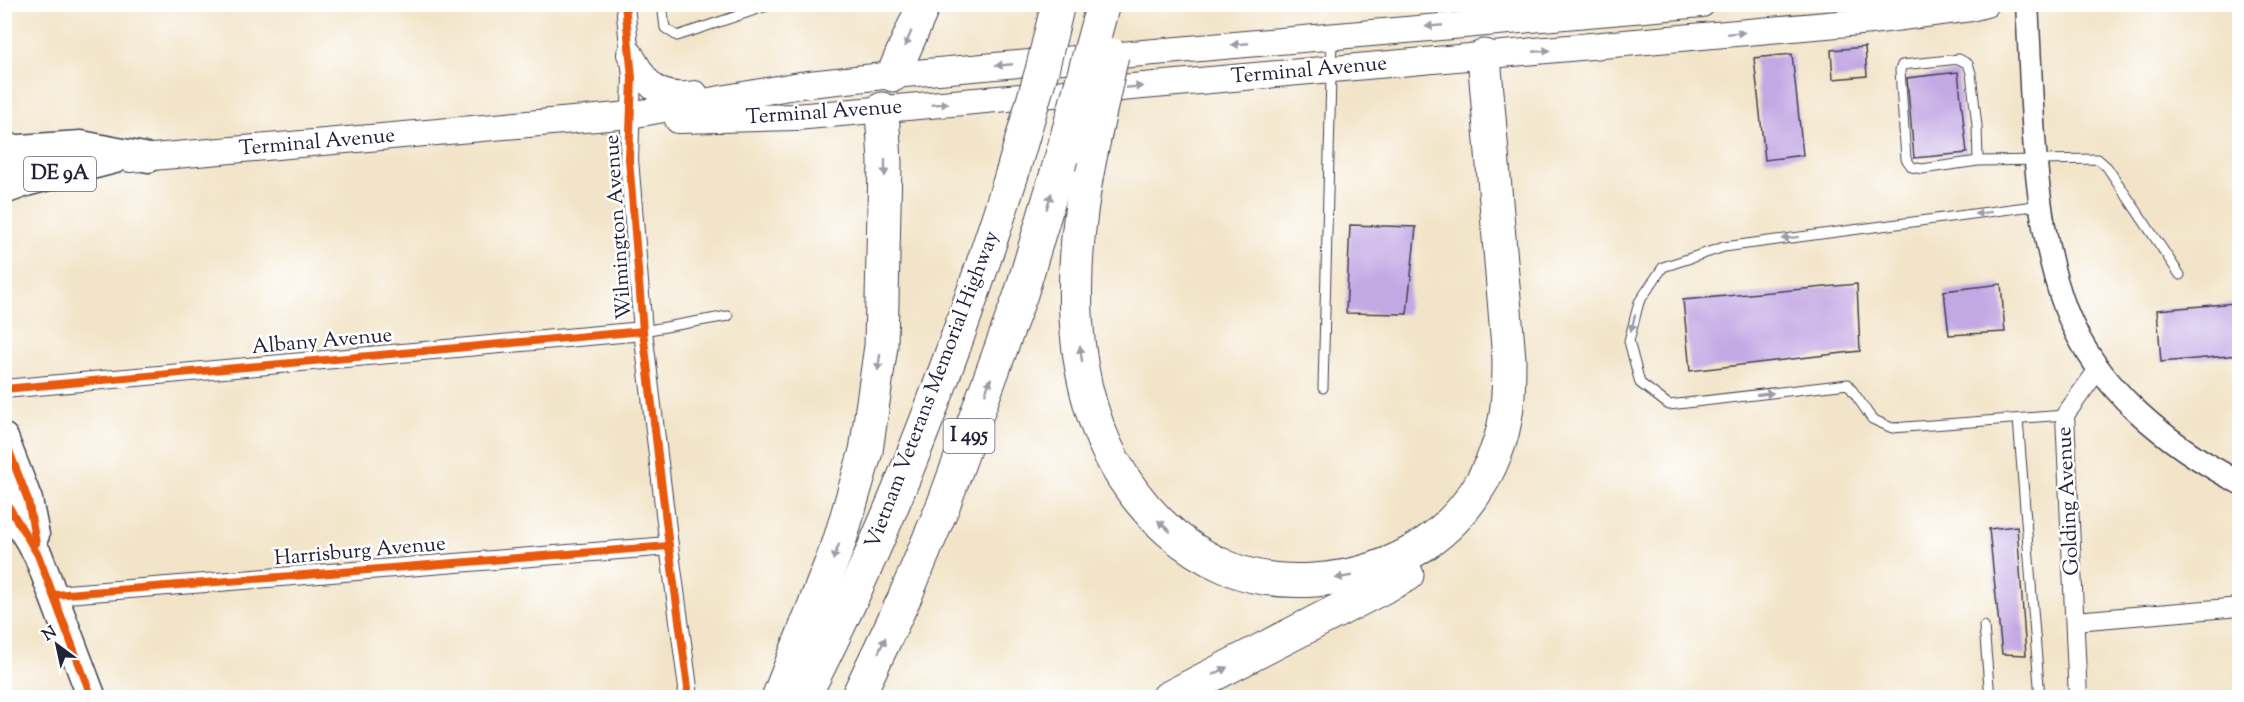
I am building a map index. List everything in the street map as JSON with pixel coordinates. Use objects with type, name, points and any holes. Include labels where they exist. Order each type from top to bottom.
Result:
[{"type":"highway","points":[[893,75],[924,4]]},
{"type":"highway","name":"Vietnam Veterans Memorial Highway","points":[[803,698],[905,476],[964,321],[1012,174],[1058,4]]},
{"type":"highway","name":"Vietnam Veterans Memorial Highway","points":[[857,698],[904,599],[943,506],[1021,294],[1103,4]]},
{"type":"highway","points":[[1122,4],[1091,153],[1077,251],[1079,342],[1086,386],[1098,426],[1124,479],[1147,510],[1192,549],[1227,568],[1283,580],[1324,579],[1361,574],[1381,568],[1413,552],[1429,542],[1458,515],[1489,469],[1503,433],[1508,395],[1509,358],[1493,55]]},
{"type":"highway","points":[[1168,698],[1393,583],[1427,563],[1466,531],[1498,489],[1518,443],[1527,381],[1493,55]]},
{"type":"highway","points":[[778,698],[839,543],[866,451],[881,346],[885,163],[882,109]]},
{"type":"main road","name":"Terminal Avenue","points":[[630,116],[672,120],[796,117],[1493,55],[1659,20],[1702,4]]},
{"type":"main road","name":"Terminal Avenue","points":[[4,172],[115,159],[149,158],[630,116],[800,85],[1492,21],[1871,21],[1971,9],[1986,4]]},
{"type":"main road","points":[[1492,21],[1493,55]]},
{"type":"main road","points":[[630,54],[645,81],[664,93],[678,97],[766,84],[800,85]]},
{"type":"main road","points":[[882,109],[893,75]]},
{"type":"main road","points":[[4,150],[81,145],[149,158]]},
{"type":"main road","name":"DE 9A","points":[[4,190],[115,159]]},
{"type":"main road","points":[[4,438],[28,500],[38,555]]},
{"type":"main road","points":[[4,499],[38,555],[92,698]]},
{"type":"street","name":"Wilmington Avenue","points":[[625,4],[632,78],[628,159],[643,331],[688,687],[687,698]]},
{"type":"street","points":[[2026,4],[2041,205],[2047,247],[2066,312],[2099,368],[2121,395],[2152,425],[2187,451],[2240,483]]},
{"type":"street","name":"Albany Avenue","points":[[4,389],[643,331]]},
{"type":"street","name":"Golding Avenue","points":[[2078,698],[2065,415],[2099,368]]},
{"type":"street","name":"Harrisburg Avenue","points":[[54,595],[669,546]]},
{"type":"street","points":[[2074,621],[2240,607]]},
{"type":"lane","points":[[662,4],[664,28],[677,36],[773,4]]},
{"type":"lane","points":[[1323,388],[1332,35]]},
{"type":"lane","points":[[1978,161],[1976,116],[1968,64],[1959,59],[1902,65],[1899,70],[1906,159],[1912,167],[1922,169],[1978,161],[2098,159],[2107,167],[2180,275]]},
{"type":"lane","points":[[2041,205],[1724,247],[1663,267],[1639,302],[1629,341],[1640,383],[1669,405],[1848,384],[1872,419],[1892,428],[2065,415]]},
{"type":"lane","points":[[643,331],[728,316]]},
{"type":"lane","points":[[2018,419],[2040,698]]},
{"type":"lane","points":[[1984,626],[1990,698]]},
{"type":"building","points":[[1865,47],[1867,76],[1833,79],[1831,50]]},
{"type":"building","points":[[1792,54],[1803,155],[1765,160],[1754,58]]},
{"type":"building","points":[[1958,72],[1967,153],[1914,158],[1907,78]]},
{"type":"building","points":[[1350,225],[1416,227],[1407,314],[1346,313]]},
{"type":"building","points":[[1857,284],[1860,351],[1690,371],[1683,300]]},
{"type":"building","points":[[2001,284],[2005,332],[1949,335],[1944,291]]},
{"type":"building","points":[[2235,303],[2239,355],[2161,362],[2157,310]]},
{"type":"building","points":[[2017,526],[2026,655],[2002,654],[1989,529]]},
{"type":"cycle path","points":[[625,4],[632,78],[629,159],[643,331],[688,688],[687,698]]},
{"type":"cycle path","points":[[4,389],[643,331]]},
{"type":"cycle path","points":[[4,438],[28,500],[36,543]]},
{"type":"cycle path","points":[[4,499],[38,555],[92,698]]},
{"type":"cycle path","points":[[54,595],[669,546]]}]
